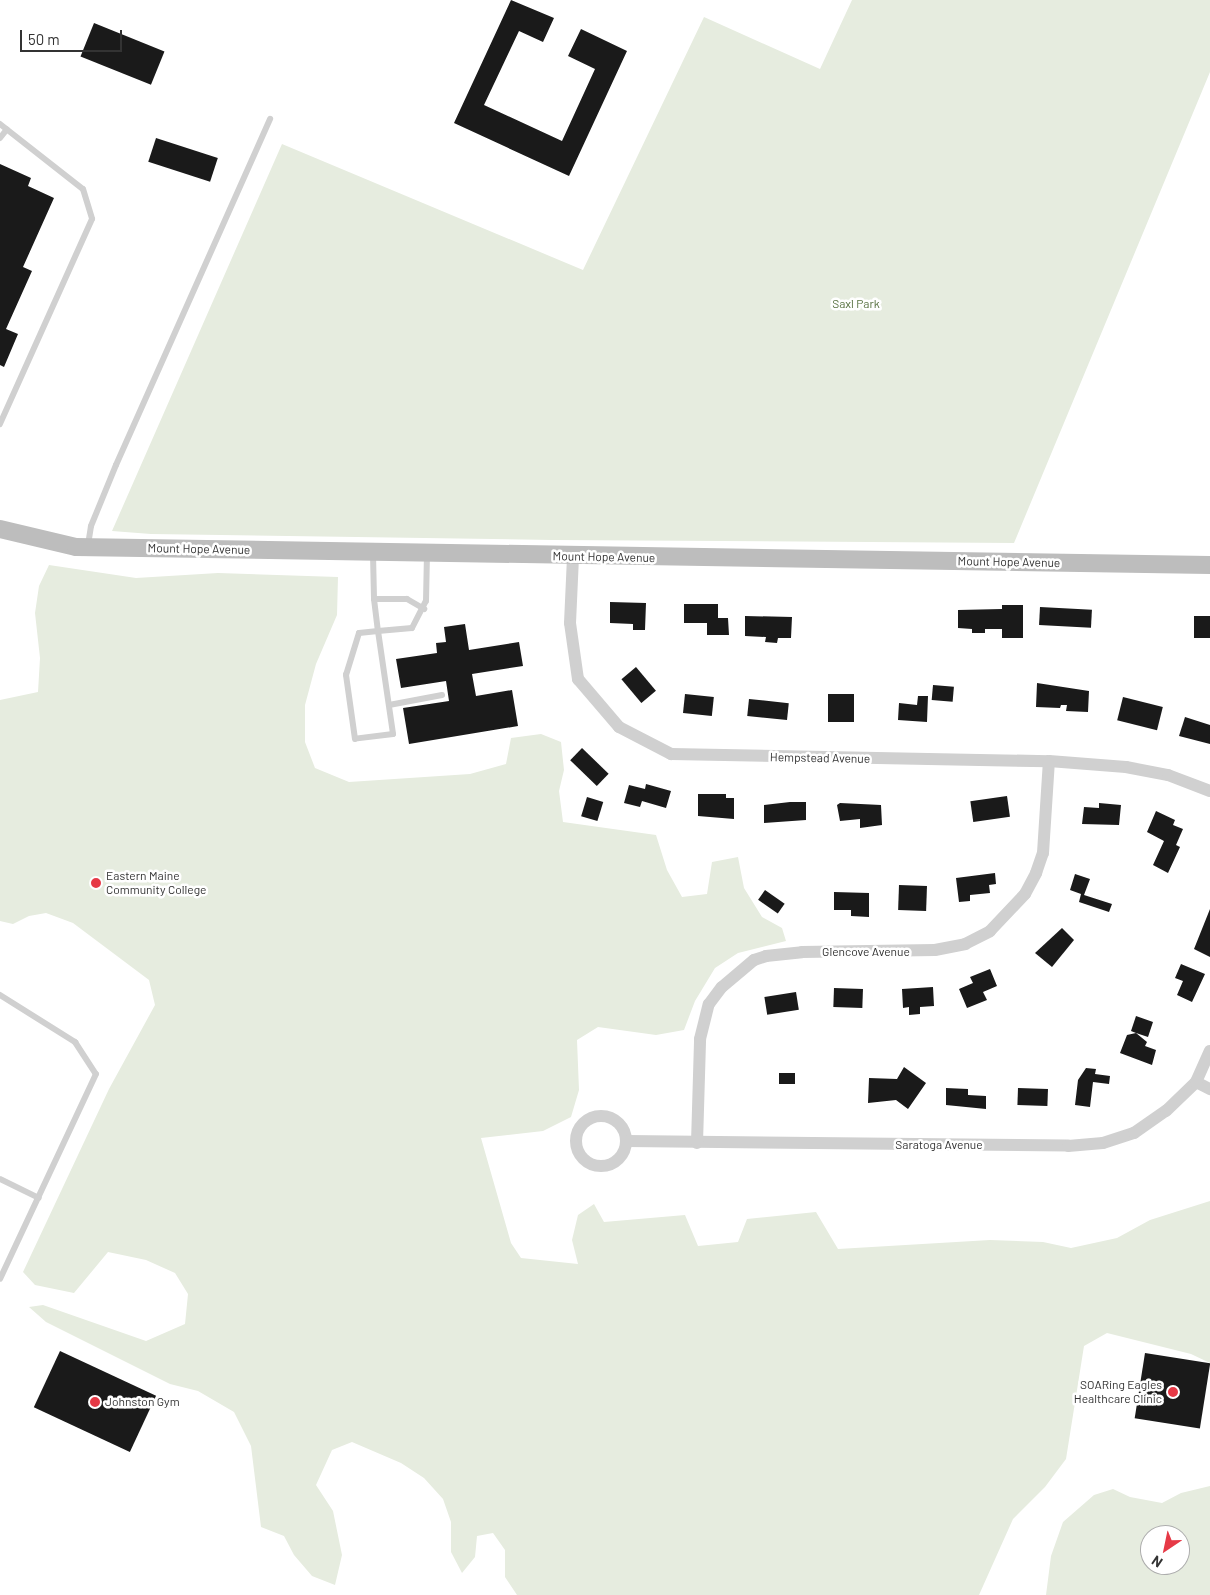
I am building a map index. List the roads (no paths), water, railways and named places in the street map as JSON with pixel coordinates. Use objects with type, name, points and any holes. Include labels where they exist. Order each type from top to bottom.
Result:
[{"type":"street","name":"Mount Hope Avenue","points":[[0,529],[88,547],[573,557],[1210,565]]},
{"type":"street","name":"Hempstead Avenue","points":[[573,557],[570,623],[578,679],[619,727],[671,754],[1049,761],[1159,774],[1210,791]]},
{"type":"street","name":"Glencove Avenue","points":[[697,1143],[700,1040],[709,1004],[722,986],[754,960],[766,956],[802,952],[935,950],[965,944],[990,931],[1025,894],[1036,873],[1043,853],[1049,761]]},
{"type":"street","name":"Saratoga Avenue","points":[[627,1141],[1068,1146],[1103,1143],[1134,1133],[1166,1111],[1196,1082],[1210,1051]]},
{"type":"street","points":[[1196,1082],[1210,1088]]},
{"type":"street","points":[[598,1116],[607,1116],[621,1125],[627,1141],[626,1149],[616,1162],[600,1166],[585,1160],[576,1147],[576,1139],[583,1123],[598,1116]]},
{"type":"lane","points":[[88,547],[91,526],[116,465],[270,119]]},
{"type":"lane","points":[[0,124],[83,189],[92,219],[0,424]]},
{"type":"lane","points":[[0,138],[7,129]]},
{"type":"lane","points":[[373,553],[374,600],[378,632],[393,734],[355,739],[346,675],[359,633],[378,632],[412,628],[424,609],[428,554]]},
{"type":"lane","points":[[374,600],[407,599],[424,609]]},
{"type":"lane","points":[[389,705],[442,695]]},
{"type":"lane","points":[[0,995],[75,1042],[96,1074],[0,1279]]},
{"type":"lane","points":[[0,1179],[39,1198]]},
{"type":"place","name":"Eastern Maine Community College","points":[[96,883]]},
{"type":"place","name":"SOARing Eagles Healthcare Clinic","points":[[1173,1392]]},
{"type":"place","name":"Johnston Gym","points":[[95,1402]]},
{"type":"park label","name":"Saxl Park","points":[[856,304]]}]
